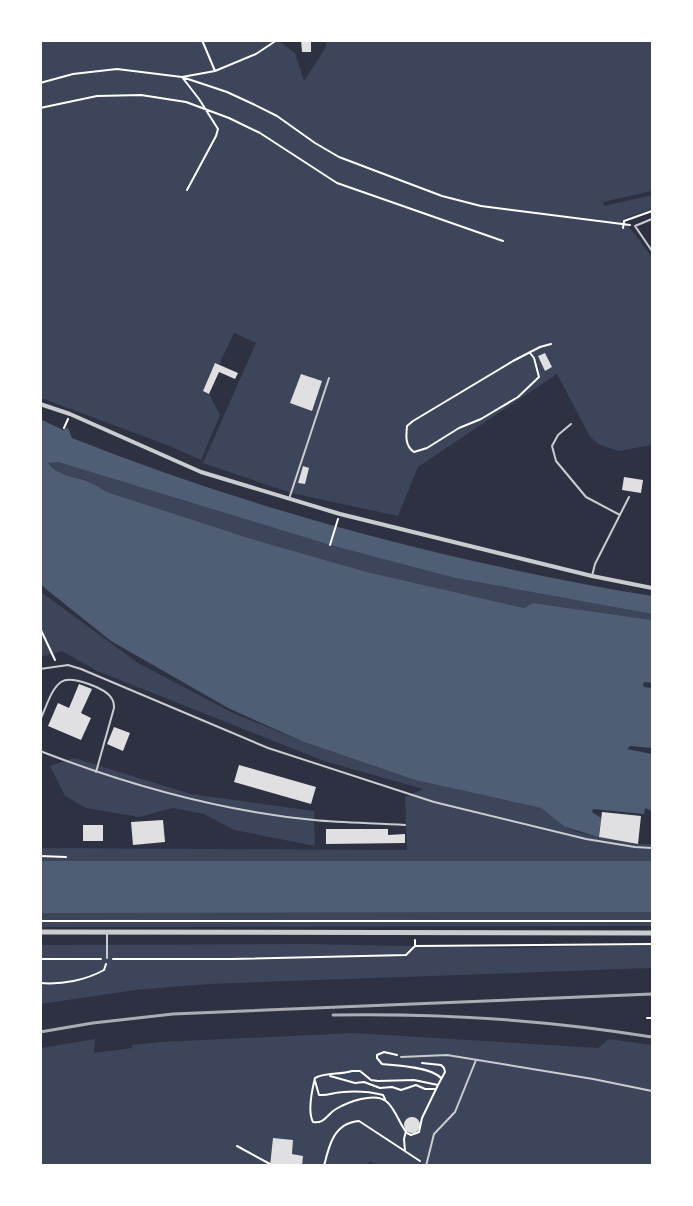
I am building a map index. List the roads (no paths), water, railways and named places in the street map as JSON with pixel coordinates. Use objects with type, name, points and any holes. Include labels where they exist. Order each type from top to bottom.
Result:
[{"type":"street","points":[[40,404],[70,414],[201,472],[289,499],[340,514],[592,576],[652,588]]},
{"type":"street","points":[[40,932],[652,933]]},
{"type":"lane","points":[[652,219],[635,226],[652,251]]},
{"type":"lane","points":[[289,499],[329,378]]},
{"type":"lane","points":[[571,424],[558,435],[552,446],[556,460],[586,497],[620,514]]},
{"type":"lane","points":[[592,576],[595,564],[628,497]]},
{"type":"lane","points":[[40,669],[68,665],[81,669],[268,748],[434,802],[586,839],[652,848]]},
{"type":"lane","points":[[40,720],[52,695],[59,684],[64,681],[73,679],[108,694],[114,701],[114,708],[96,772]]},
{"type":"lane","points":[[40,752],[96,772],[217,805],[313,820],[405,825]]},
{"type":"lane","points":[[107,958],[108,932]]},
{"type":"lane","points":[[401,1056],[447,1055],[652,1091]]},
{"type":"lane","points":[[426,1165],[434,1134],[455,1112],[476,1060]]},
{"type":"railway","points":[[40,1032],[93,1023],[173,1014],[652,994]]},
{"type":"railway","points":[[333,1015],[413,1015],[493,1019],[573,1026],[652,1037]]}]
